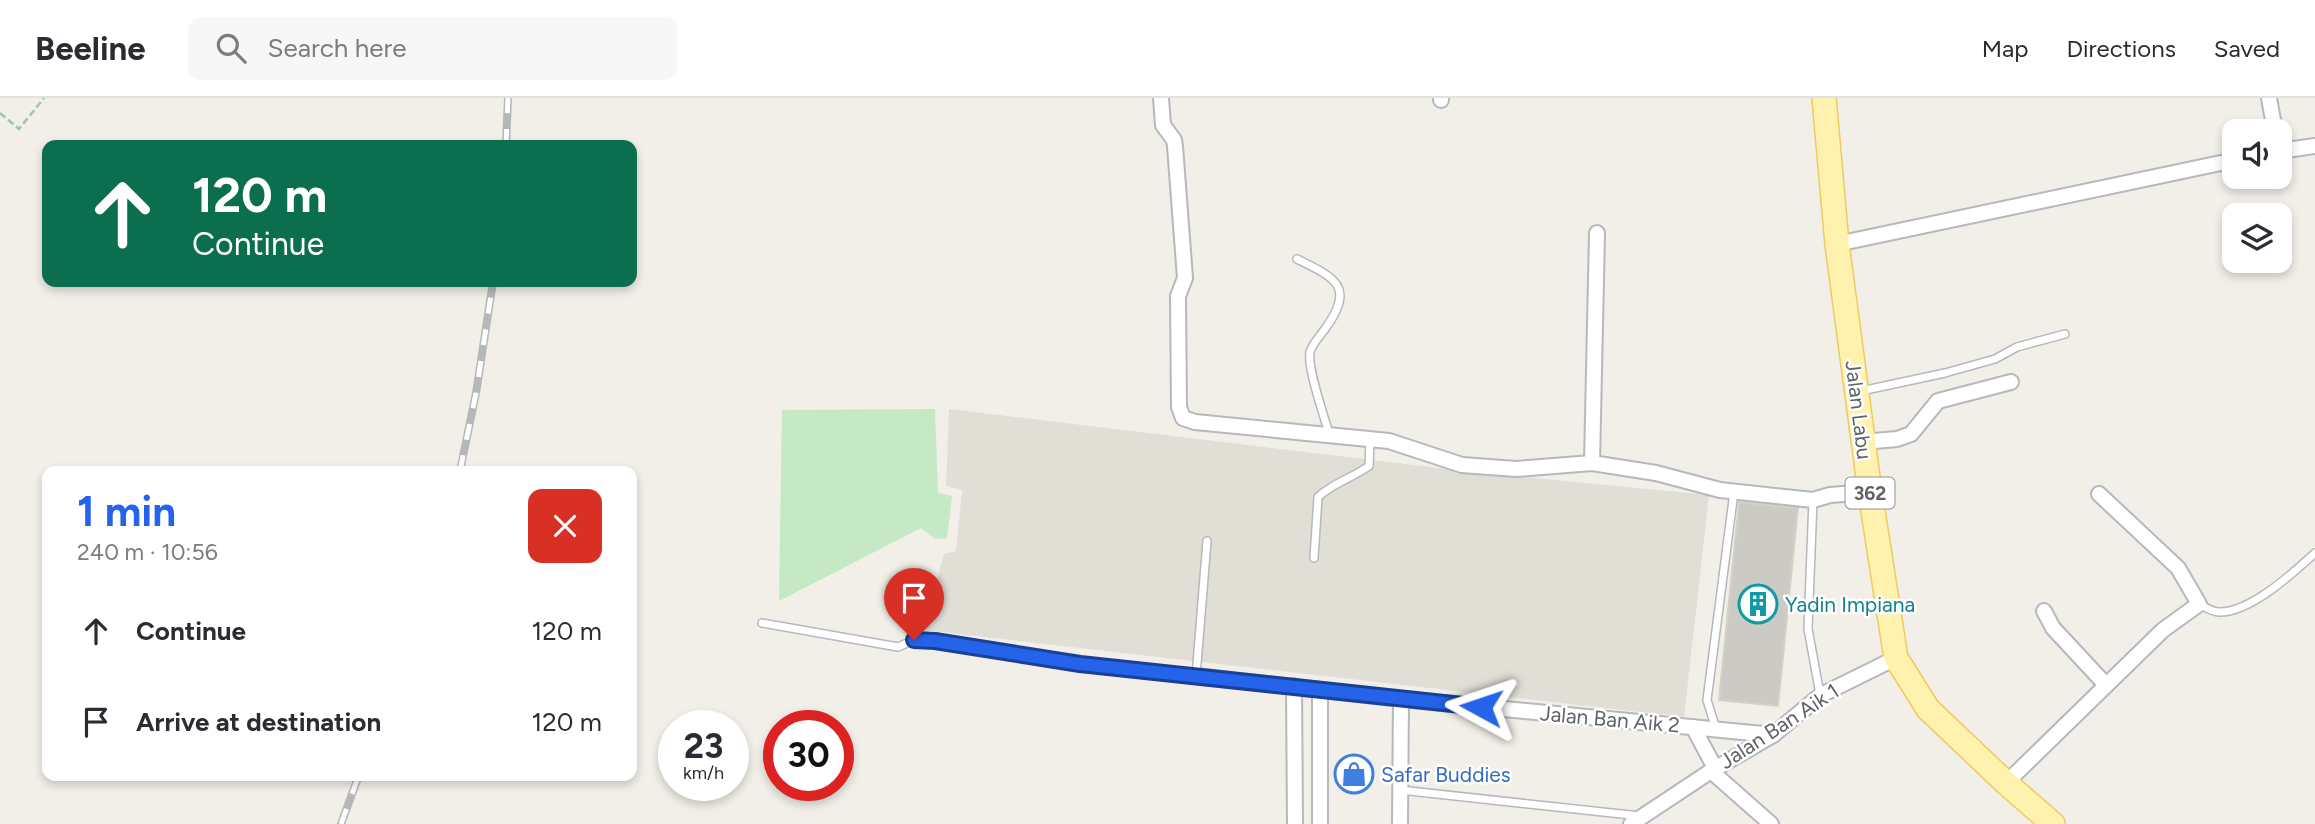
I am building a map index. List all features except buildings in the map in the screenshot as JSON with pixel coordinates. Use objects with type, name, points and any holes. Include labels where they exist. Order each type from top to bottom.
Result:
[{"type":"main road","name":"Jalan Labu","points":[[1824,98],[1837,244],[1870,492],[1896,658],[1928,709],[2053,824]]},
{"type":"street","points":[[1161,98],[1163,125],[1174,140],[1175,146],[1185,278],[1178,296],[1179,407],[1183,418],[1195,422],[1389,441],[1462,465],[1516,469],[1592,463],[1656,474],[1720,491],[1813,500],[1830,495],[1870,492]]},
{"type":"street","points":[[2269,98],[2272,119]]},
{"type":"street","points":[[2292,149],[2315,146]]},
{"type":"street","points":[[1837,244],[2222,163]]},
{"type":"street","points":[[1592,463],[1597,233]]},
{"type":"street","points":[[1863,442],[1897,439],[1911,434],[1938,401],[2011,382]]},
{"type":"street","points":[[2006,783],[2163,630],[2199,604],[2178,568],[2099,494]]},
{"type":"street","points":[[2044,611],[2053,628],[2106,685]]},
{"type":"street","name":"Jalan Ban Aik 1","points":[[1636,820],[1773,735],[1821,695],[1896,658]]},
{"type":"street","name":"Jalan Ban Aik 2","points":[[1196,676],[1320,691],[1773,735]]},
{"type":"street","points":[[1294,686],[1295,824]]},
{"type":"street","points":[[1320,691],[1320,824]]},
{"type":"street","points":[[1400,824],[1401,699]]},
{"type":"street","points":[[1693,727],[1713,770],[1771,824]]},
{"type":"lane","points":[[1297,259],[1330,275],[1337,285],[1340,298],[1335,315],[1310,352],[1311,367],[1330,437]]},
{"type":"lane","points":[[1857,392],[1996,359],[2017,347],[2065,334]]},
{"type":"lane","points":[[1314,558],[1318,497],[1329,486],[1350,479],[1369,466],[1370,440]]},
{"type":"lane","points":[[1716,729],[1707,700],[1734,492]]},
{"type":"lane","points":[[1813,500],[1808,629],[1821,695]]},
{"type":"lane","points":[[762,623],[898,647],[914,640],[935,641],[1080,664],[1196,676],[1207,541]]},
{"type":"lane","points":[[2199,604],[2216,612],[2233,611],[2281,584],[2315,553]]},
{"type":"lane","points":[[1401,790],[1636,820]]},
{"type":"path","points":[[0,113],[19,129],[44,98]]},
{"type":"shaded area","points":[[949,409],[1472,472],[1709,495],[1684,717],[923,630],[944,554],[956,551],[962,490],[946,486]]},
{"type":"green space","points":[[935,409],[938,493],[952,496],[947,538],[935,539],[921,528],[779,601],[782,410]]},
{"type":"railway","points":[[506,140],[508,98]]},
{"type":"railway","points":[[461,466],[476,393],[492,287]]},
{"type":"railway","points":[[341,824],[357,781]]},
{"type":"place","name":"Yadin Impiana","points":[[1758,604]]},
{"type":"place","name":"Safar Buddies","points":[[1354,774]]},
{"type":"route","points":[[914,640],[1080,664],[1481,707]]}]
